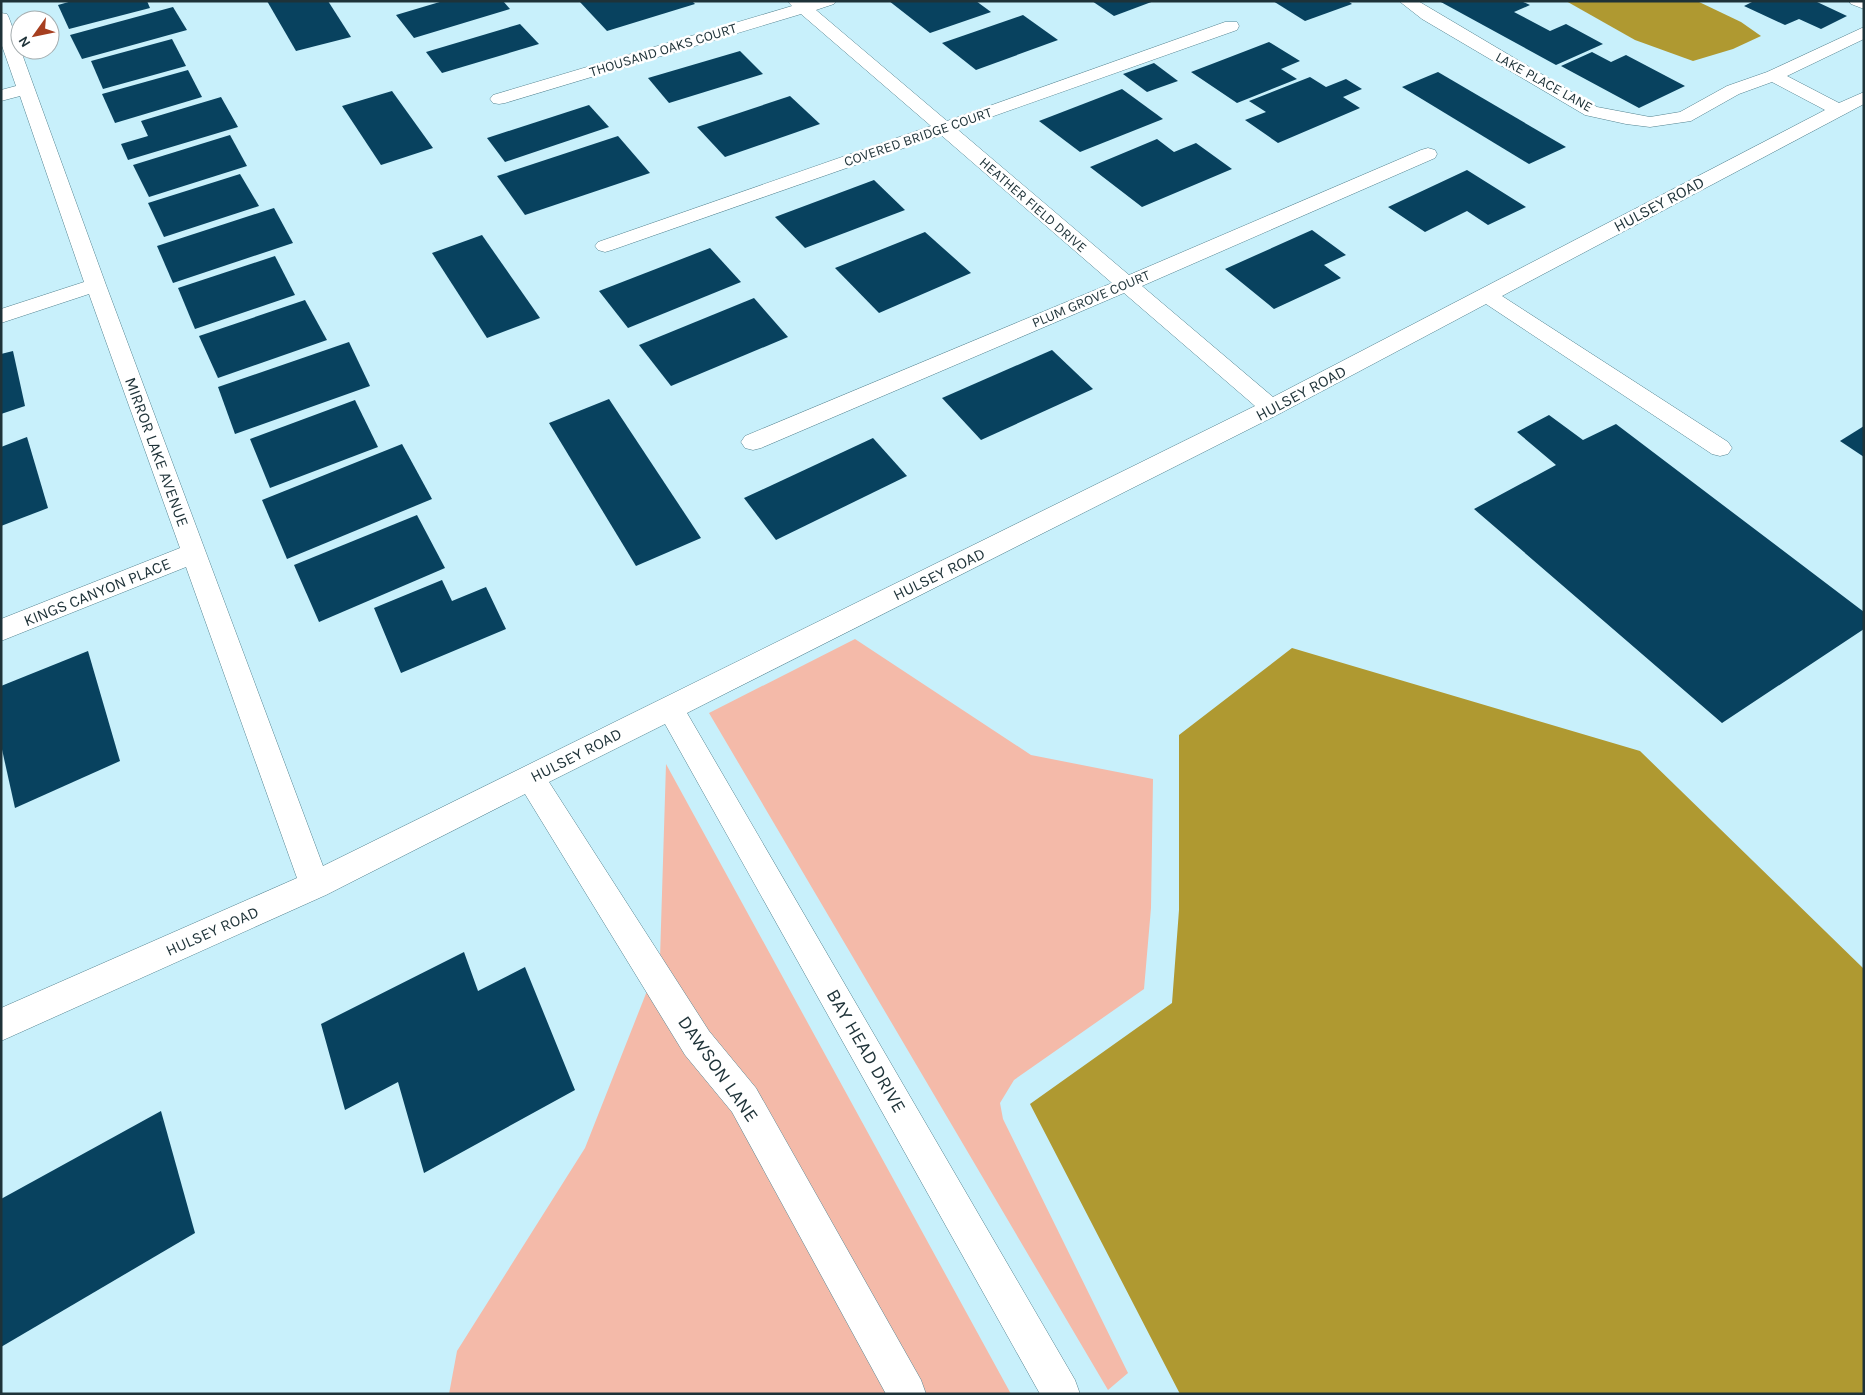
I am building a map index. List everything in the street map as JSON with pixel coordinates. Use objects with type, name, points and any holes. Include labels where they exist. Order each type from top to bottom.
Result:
[{"type":"street","name":"THOUSAND OAKS COURT","points":[[499,99],[801,5],[828,1]]},
{"type":"street","name":"LAKE PLACE LANE","points":[[1407,1],[1428,16],[1591,110],[1626,120],[1650,122],[1685,117],[1733,90],[1773,76],[1864,32]]},
{"type":"street","points":[[1857,1],[1864,4]]},
{"type":"street","name":"HEATHER FIELD DRIVE","points":[[801,5],[1125,285],[1271,408]]},
{"type":"street","name":"MIRROR LAKE AVENUE","points":[[1,18],[96,285],[315,885]]},
{"type":"street","name":"COVERED BRIDGE COURT","points":[[605,246],[1231,26]]},
{"type":"street","points":[[1773,76],[1839,110]]},
{"type":"street","points":[[1,96],[26,89]]},
{"type":"street","name":"HULSEY ROAD","points":[[1,1025],[315,885],[531,778],[1271,408],[1864,97]]},
{"type":"street","name":"PLUM GROVE COURT","points":[[753,442],[1125,285],[1428,154]]},
{"type":"street","points":[[1,316],[96,285]]},
{"type":"street","points":[[1486,295],[1720,448]]},
{"type":"street","name":"KINGS CANYON PLACE","points":[[1,630],[194,553]]},
{"type":"street","name":"BAY HEAD DRIVE","points":[[670,708],[1061,1394]]},
{"type":"street","name":"DAWSON LANE","points":[[531,778],[697,1043],[744,1100],[907,1394]]},
{"type":"shaded area","points":[[1566,1],[1697,1],[1741,22],[1761,36],[1733,49],[1693,61],[1635,40]]},
{"type":"shaded area","points":[[855,639],[1031,755],[1153,779],[1151,908],[1144,989],[1014,1080],[1000,1103],[1003,1119],[1128,1373],[1108,1390],[709,713]]},
{"type":"shaded area","points":[[1292,648],[1640,751],[1864,969],[1864,1394],[1180,1394],[1030,1104],[1172,1003],[1179,910],[1179,735]]},
{"type":"shaded area","points":[[666,764],[1011,1394],[449,1394],[457,1351],[585,1148],[660,958]]},
{"type":"building","points":[[72,1],[147,1],[150,8],[69,29],[58,5]]},
{"type":"building","points":[[267,1],[328,1],[351,37],[296,51]]},
{"type":"building","points":[[443,1],[503,1],[510,9],[414,38],[396,15]]},
{"type":"building","points":[[579,1],[692,1],[695,4],[607,31]]},
{"type":"building","points":[[889,1],[976,1],[991,12],[930,33]]},
{"type":"building","points":[[1092,1],[1154,1],[1114,16]]},
{"type":"building","points":[[1273,1],[1348,1],[1352,4],[1305,21]]},
{"type":"building","points":[[1439,1],[1521,1],[1530,5],[1514,12],[1550,31],[1566,24],[1603,44],[1556,65]]},
{"type":"building","points":[[1754,1],[1815,1],[1847,16],[1821,29],[1799,19],[1785,25],[1744,6]]},
{"type":"building","points":[[173,7],[187,30],[82,59],[70,35]]},
{"type":"building","points":[[1023,15],[1058,40],[976,70],[942,43]]},
{"type":"building","points":[[520,24],[539,44],[442,73],[426,52]]},
{"type":"building","points":[[172,39],[186,66],[103,89],[91,61]]},
{"type":"building","points":[[1269,42],[1300,61],[1281,69],[1297,79],[1237,103],[1191,72]]},
{"type":"building","points":[[740,51],[763,74],[669,103],[648,78]]},
{"type":"building","points":[[1592,52],[1611,62],[1626,55],[1685,86],[1639,108],[1561,66]]},
{"type":"building","points":[[1154,63],[1178,81],[1147,92],[1123,74]]},
{"type":"building","points":[[188,70],[202,97],[115,123],[102,94]]},
{"type":"building","points":[[1438,72],[1566,147],[1529,164],[1402,87]]},
{"type":"building","points":[[1310,77],[1326,87],[1346,79],[1362,89],[1343,97],[1360,108],[1278,143],[1245,120],[1266,112],[1249,101]]},
{"type":"building","points":[[1122,89],[1163,119],[1080,152],[1039,121]]},
{"type":"building","points":[[392,91],[433,148],[381,165],[342,106]]},
{"type":"building","points":[[790,96],[820,124],[725,157],[697,127]]},
{"type":"building","points":[[221,97],[238,127],[128,160],[121,144],[148,136],[141,121]]},
{"type":"building","points":[[589,105],[609,127],[505,162],[487,138]]},
{"type":"building","points":[[230,135],[247,166],[149,197],[133,165]]},
{"type":"building","points":[[618,136],[650,173],[525,215],[497,176]]},
{"type":"building","points":[[1157,139],[1174,152],[1196,143],[1232,169],[1142,207],[1090,167]]},
{"type":"building","points":[[1467,170],[1526,207],[1488,225],[1467,211],[1425,232],[1388,207]]},
{"type":"building","points":[[240,174],[259,206],[164,237],[148,203]]},
{"type":"building","points":[[874,180],[905,210],[805,248],[775,217]]},
{"type":"building","points":[[274,208],[293,243],[173,283],[157,246]]},
{"type":"building","points":[[1312,230],[1346,255],[1324,265],[1341,278],[1274,309],[1225,269]]},
{"type":"building","points":[[925,232],[971,273],[879,313],[835,268]]},
{"type":"building","points":[[482,235],[540,318],[487,338],[432,253]]},
{"type":"building","points":[[710,248],[741,282],[628,328],[599,291]]},
{"type":"building","points":[[275,256],[295,295],[195,329],[178,288]]},
{"type":"building","points":[[754,298],[788,337],[671,386],[639,345]]},
{"type":"building","points":[[305,300],[327,340],[218,378],[199,336]]},
{"type":"building","points":[[349,342],[370,386],[235,434],[218,387]]},
{"type":"building","points":[[1052,350],[1093,389],[981,440],[942,398]]},
{"type":"building","points":[[13,351],[25,406],[1,414],[1,354]]},
{"type":"building","points":[[609,399],[701,538],[636,566],[549,423]]},
{"type":"building","points":[[355,400],[378,447],[270,488],[250,439]]},
{"type":"building","points":[[1549,415],[1583,440],[1616,424],[1864,612],[1864,629],[1722,723],[1474,509],[1556,465],[1517,432]]},
{"type":"building","points":[[1864,426],[1864,457],[1840,441]]},
{"type":"building","points":[[27,437],[48,508],[1,526],[1,447]]},
{"type":"building","points":[[873,438],[907,476],[776,540],[744,498]]},
{"type":"building","points":[[402,444],[432,499],[287,559],[262,500]]},
{"type":"building","points":[[417,515],[445,568],[319,622],[294,565]]},
{"type":"building","points":[[442,580],[452,601],[486,587],[506,629],[401,673],[374,608]]},
{"type":"building","points":[[88,651],[120,761],[15,808],[1,745],[1,686]]},
{"type":"building","points":[[464,952],[478,991],[525,967],[575,1090],[424,1173],[398,1082],[345,1110],[321,1024]]},
{"type":"building","points":[[161,1111],[195,1233],[1,1347],[1,1199]]}]
